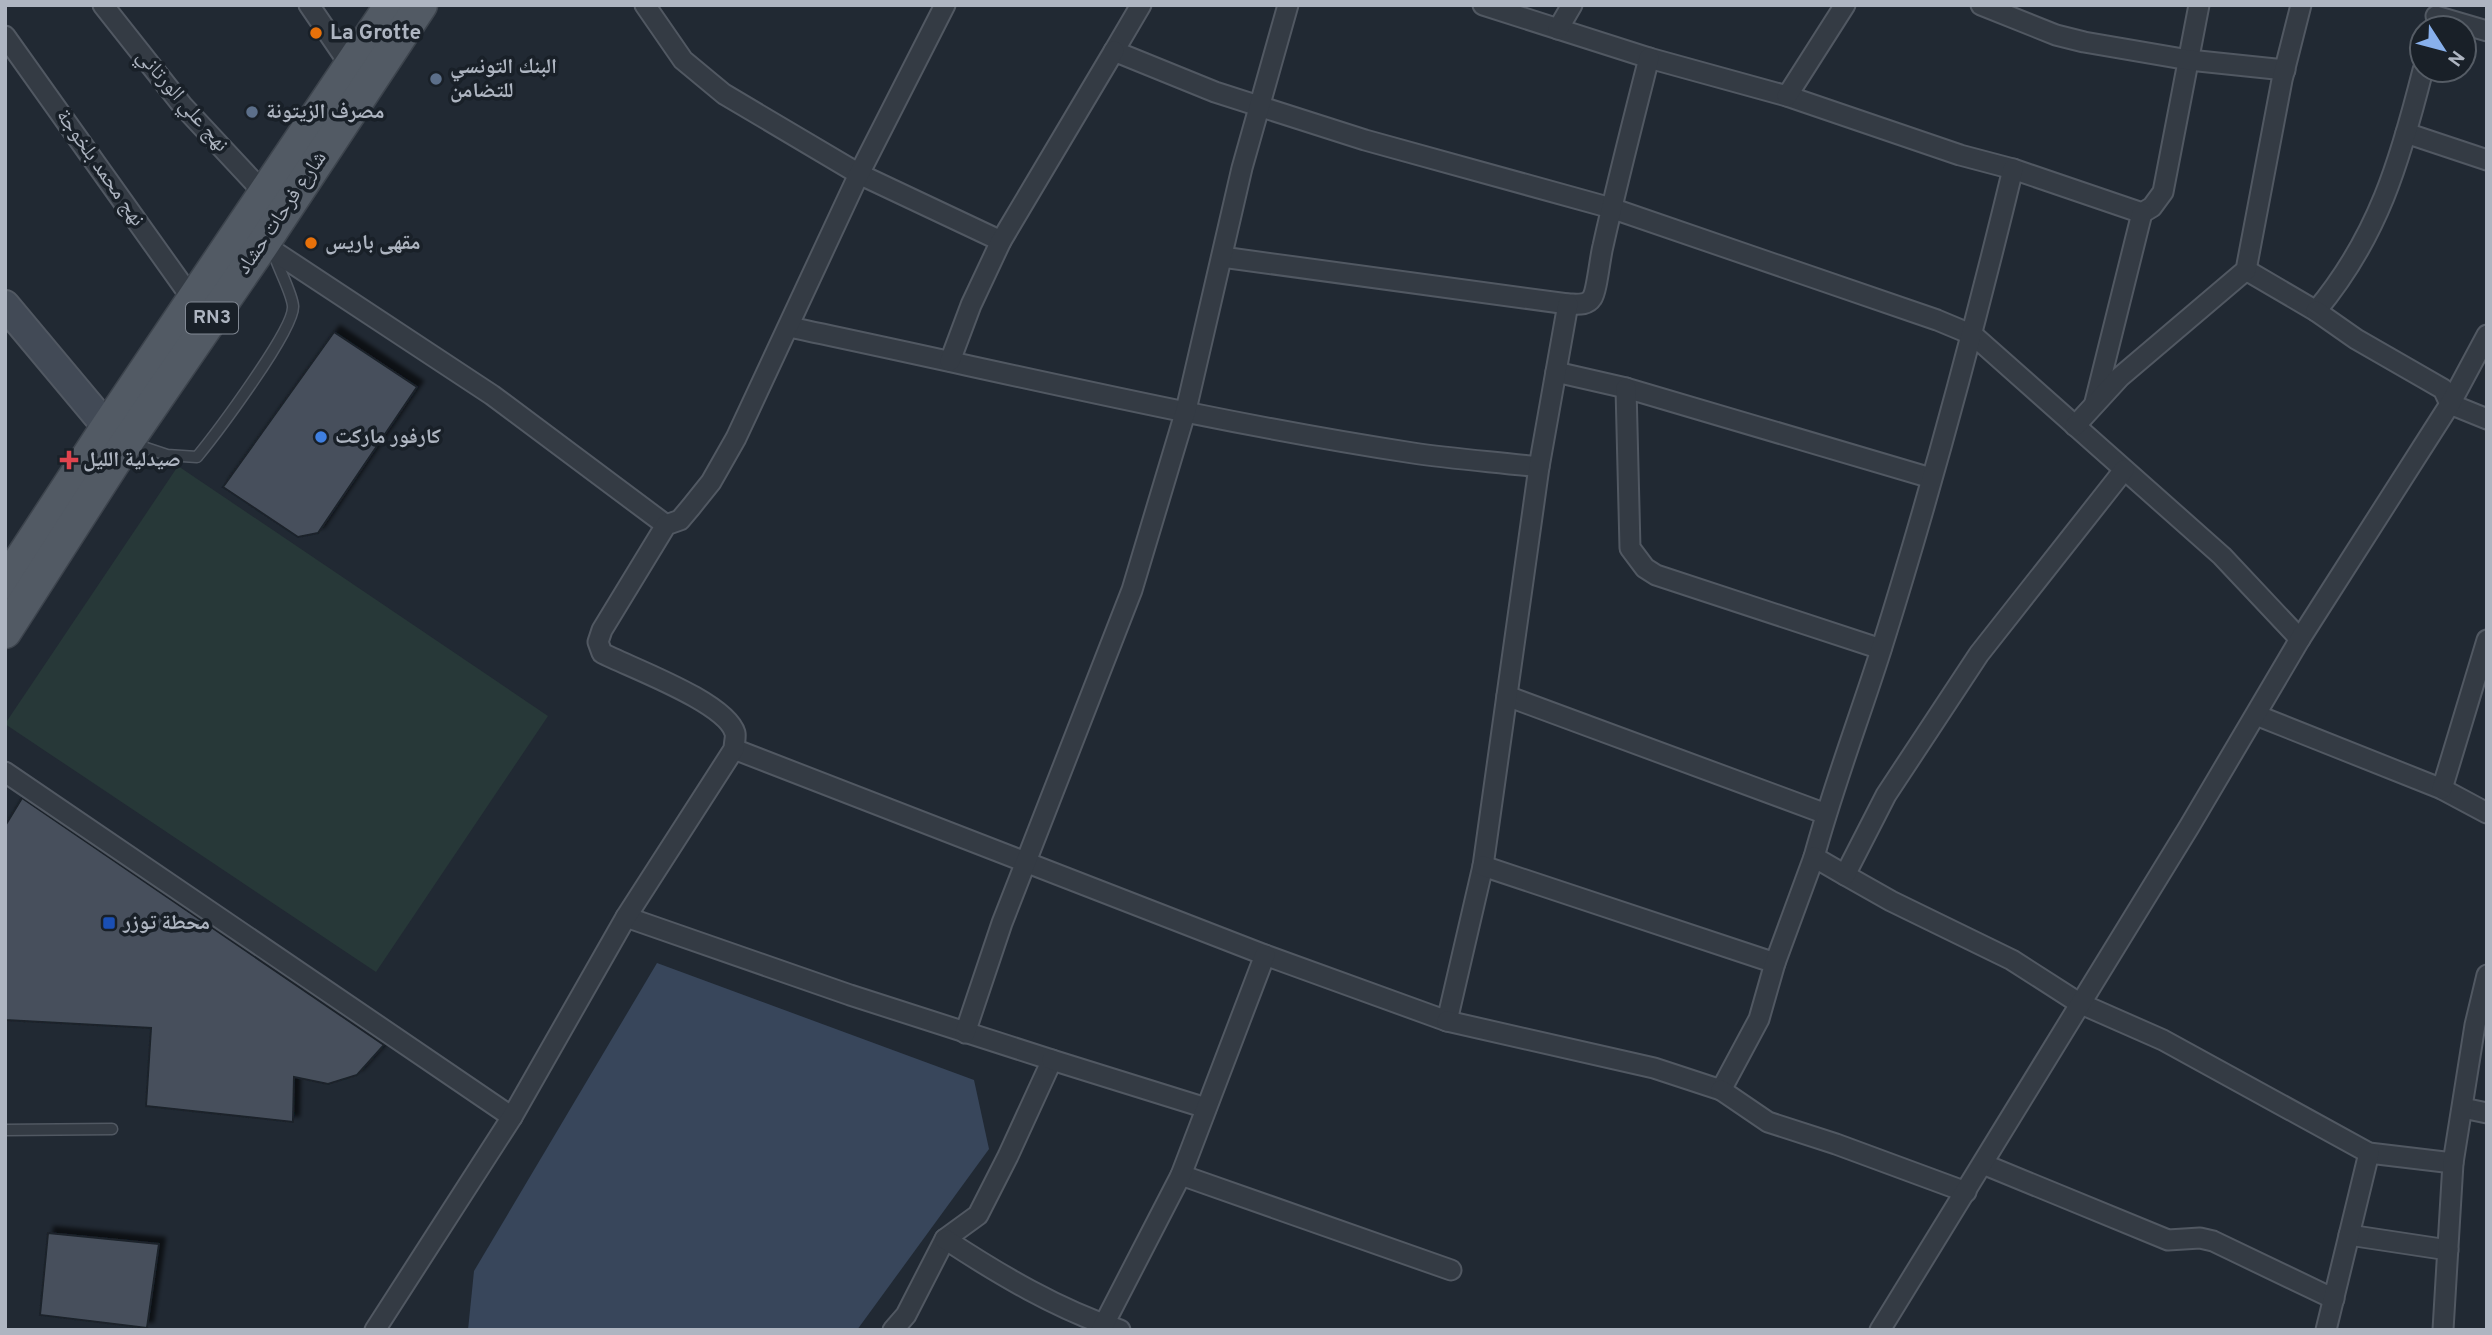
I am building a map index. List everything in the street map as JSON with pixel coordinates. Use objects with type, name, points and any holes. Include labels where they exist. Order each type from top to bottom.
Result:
[{"type":"main road","name":"شارع فرحات حشاد","points":[[117,434],[193,300],[390,5]]},
{"type":"main road","name":"شارع فرحات حشاد","points":[[5,632],[14,578],[117,434],[268,248],[421,5]]},
{"type":"street","name":"نهج علي الورتاني","points":[[103,5],[182,105],[264,193]]},
{"type":"street","points":[[309,5],[350,65]]},
{"type":"street","points":[[645,5],[683,60],[724,94],[859,174],[1001,241]]},
{"type":"street","points":[[375,1330],[512,1117],[626,917],[734,749],[735,733],[725,718],[708,704],[602,653],[598,642],[602,630],[666,525],[680,520],[711,482],[745,420],[859,174],[944,5]]},
{"type":"street","points":[[950,361],[971,304],[1001,241],[1141,5]]},
{"type":"street","points":[[965,1033],[1002,923],[1132,590],[1186,410],[1242,167],[1288,5]]},
{"type":"street","points":[[1483,5],[1649,58],[1787,96],[2142,213]]},
{"type":"street","points":[[1558,29],[1572,5]]},
{"type":"street","points":[[1787,96],[1845,5]]},
{"type":"street","points":[[2095,403],[2142,213],[2152,207],[2162,192],[2199,5]]},
{"type":"street","points":[[2075,426],[2120,377],[2246,270],[2285,70],[2301,5]]},
{"type":"street","points":[[1985,6],[2056,35],[2189,60],[2285,70]]},
{"type":"street","name":"نهج محمد بلخوجة","points":[[5,36],[193,300]]},
{"type":"street","points":[[1114,51],[1215,92],[1365,140],[1611,208],[1937,320],[1973,335],[2222,556],[2300,639]]},
{"type":"street","points":[[1222,257],[1568,304],[1585,304],[1591,301],[1595,293],[1597,271],[1611,208],[1649,58]]},
{"type":"street","points":[[2316,311],[2336,287],[2373,226],[2399,160],[2419,84]]},
{"type":"street","points":[[2406,133],[2487,160]]},
{"type":"street","points":[[1721,1090],[1759,1019],[1775,962],[1814,857],[1881,649],[1973,335],[2013,169]]},
{"type":"street","points":[[264,193],[260,236],[268,248],[492,395],[666,525]]},
{"type":"street","points":[[2246,270],[2316,311],[2356,339],[2443,389],[2450,404],[2487,419]]},
{"type":"street","points":[[1447,1021],[1483,866],[1539,467],[1568,304]]},
{"type":"street","points":[[5,305],[117,434]]},
{"type":"street","points":[[789,327],[1083,391],[1416,453],[1539,467]]},
{"type":"street","points":[[1880,1330],[2300,639],[2450,404],[2487,335]]},
{"type":"street","points":[[1556,372],[1626,388],[1931,478]]},
{"type":"street","points":[[1626,388],[1630,548],[1645,568],[1656,575],[1881,649]]},
{"type":"street","points":[[1845,875],[1886,795],[1972,665],[2124,470]]},
{"type":"street","points":[[2442,789],[2487,640]]},
{"type":"street","points":[[1507,696],[1826,814]]},
{"type":"street","points":[[2256,715],[2442,789],[2487,813]]},
{"type":"street","points":[[734,749],[1265,955],[1447,1021],[1654,1068],[1721,1090],[1768,1122],[1966,1192]]},
{"type":"street","points":[[5,772],[512,1117]]},
{"type":"street","points":[[1814,857],[1891,901],[2012,960],[2079,1003],[2163,1040],[2369,1153],[2453,1163]]},
{"type":"street","points":[[1483,866],[1775,962]]},
{"type":"street","points":[[626,917],[965,1033],[1206,1108]]},
{"type":"street","points":[[945,1239],[1004,1278],[1108,1328],[1181,1175],[1265,955]]},
{"type":"street","points":[[2443,1330],[2453,1163],[2475,1024],[2487,975]]},
{"type":"street","points":[[893,1330],[906,1315],[945,1239],[978,1214],[1052,1060]]},
{"type":"street","points":[[2463,1108],[2487,1113]]},
{"type":"street","points":[[2326,1330],[2369,1153]]},
{"type":"street","points":[[1983,1164],[2168,1240],[2200,1238],[2213,1241],[2334,1299]]},
{"type":"street","points":[[1181,1175],[1451,1270]]},
{"type":"street","points":[[2349,1236],[2448,1250]]},
{"type":"lane","points":[[117,434],[167,456],[197,457],[285,331],[293,307],[268,248]]},
{"type":"lane","points":[[5,1130],[112,1129]]},
{"type":"shaded area","points":[[178,466],[548,716],[376,972],[5,724]]},
{"type":"water","points":[[657,963],[974,1080],[989,1149],[857,1330],[468,1330],[474,1271]]},
{"type":"building","name":"كارفور ماركت","points":[[334,332],[417,387],[318,533],[298,537],[223,487]]},
{"type":"building","name":"محطة توزر","points":[[22,798],[384,1045],[357,1075],[328,1084],[294,1077],[293,1122],[146,1106],[151,1028],[5,1020],[5,826]]},
{"type":"building","points":[[48,1233],[159,1244],[147,1328],[40,1315]]},
{"type":"place","name":"La Grotte","points":[[316,33]]},
{"type":"place","name":"البنك التونسي للتضامن","points":[[436,79]]},
{"type":"place","name":"مصرف الزيتونة","points":[[252,112]]},
{"type":"place","name":"مقهى باريس","points":[[311,243]]},
{"type":"place","name":"كارفور ماركت","points":[[321,437]]},
{"type":"place","name":"صيدلية الليل","points":[[69,460]]},
{"type":"place","name":"محطة توزر","points":[[109,923]]}]
